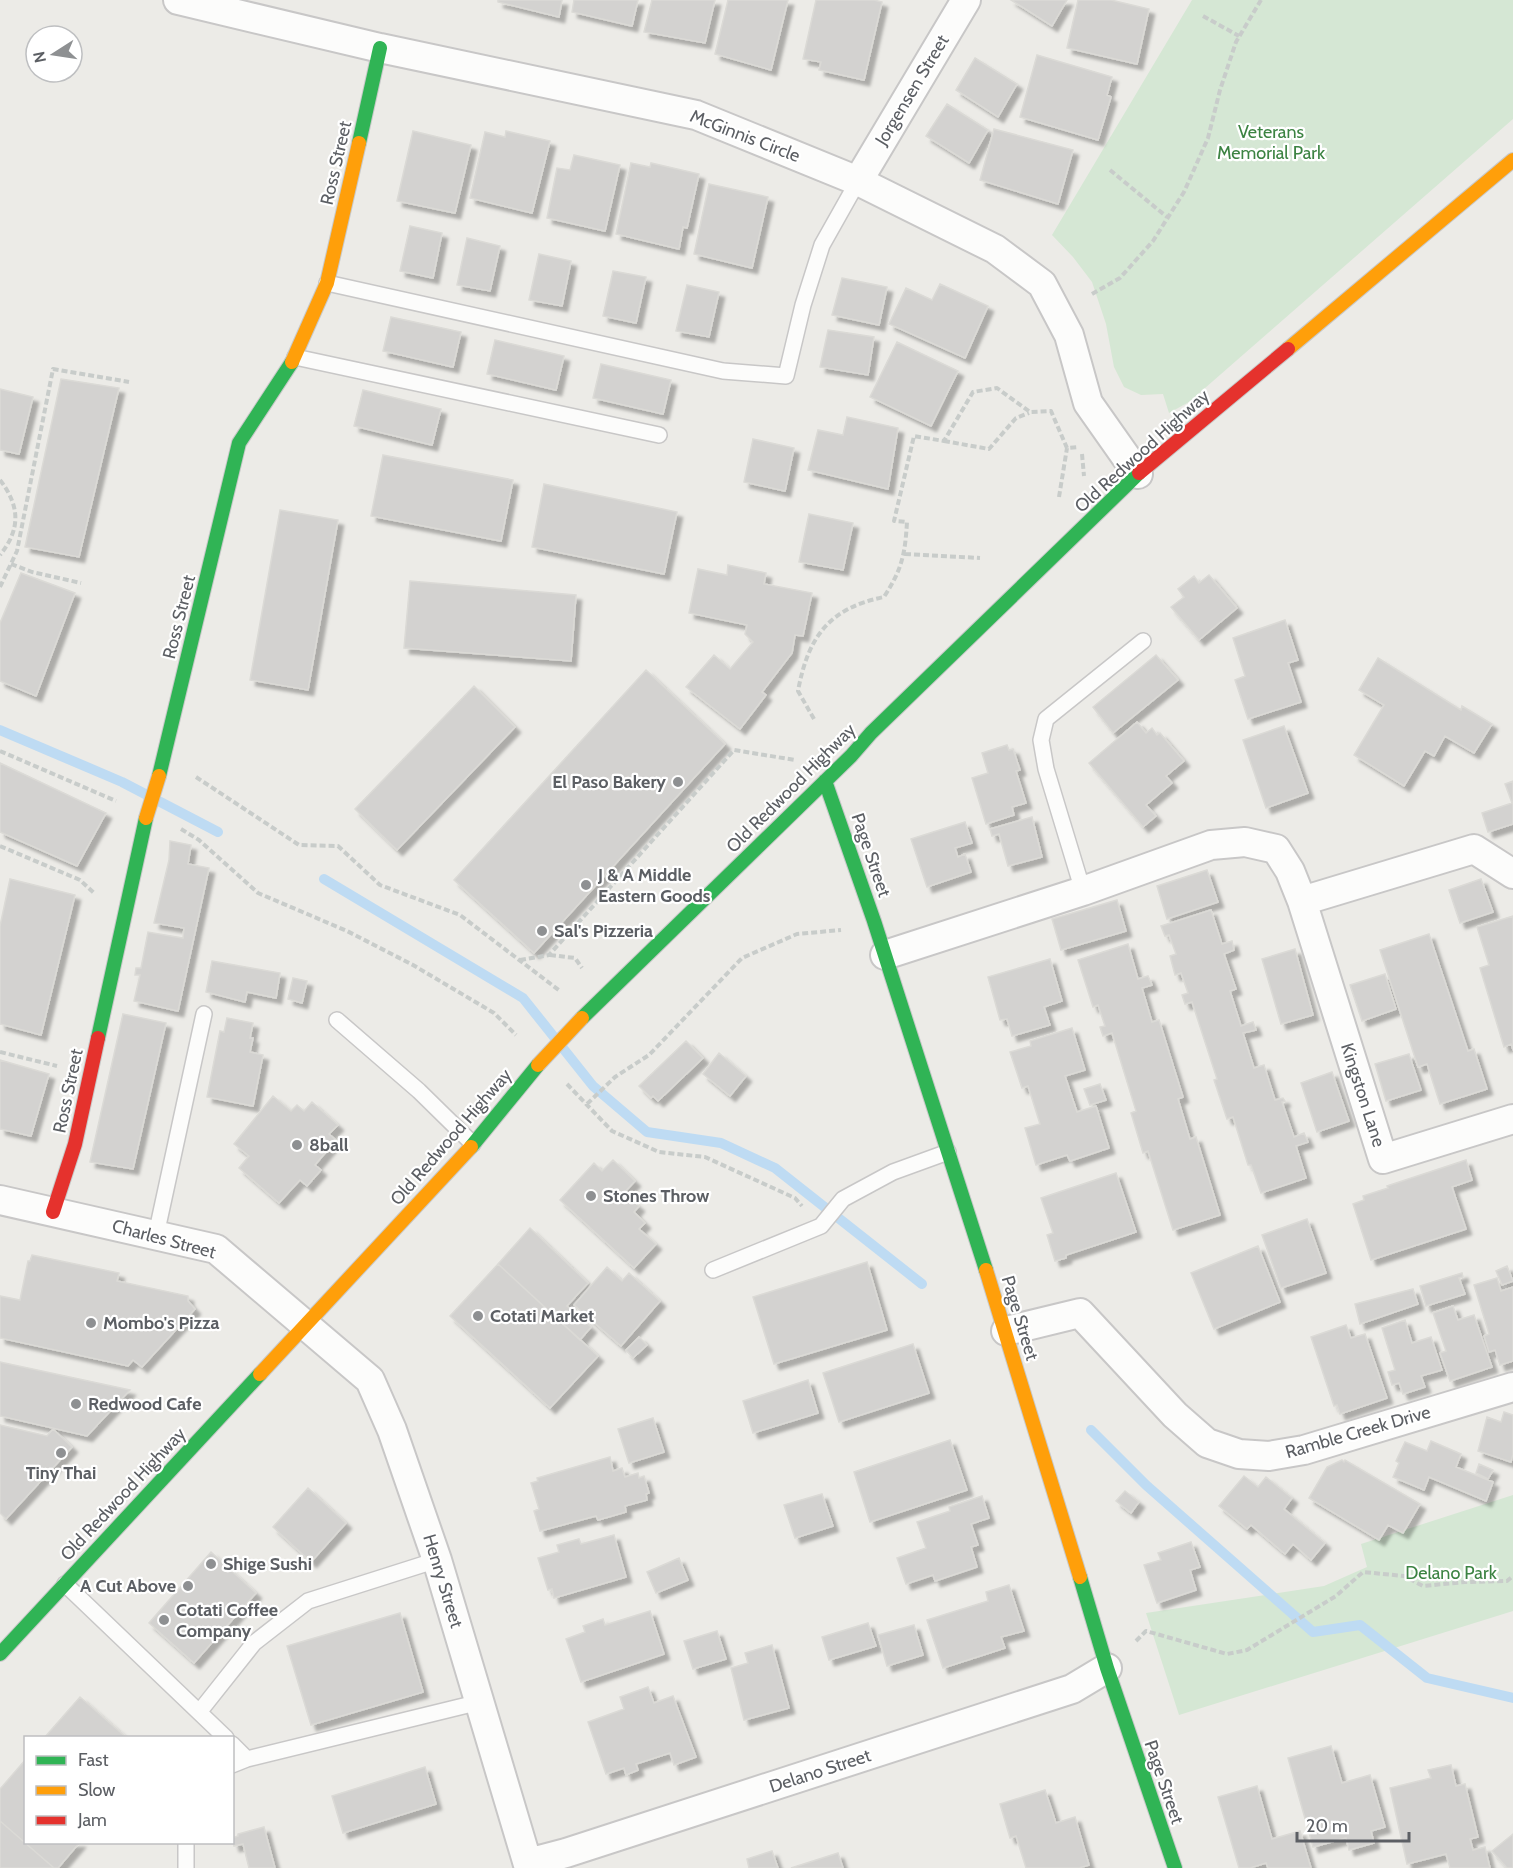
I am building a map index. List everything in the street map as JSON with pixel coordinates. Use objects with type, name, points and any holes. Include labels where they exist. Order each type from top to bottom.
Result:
[{"type":"street","name":"McGinnis Circle","points":[[178,0],[380,48],[696,115],[858,181],[995,249],[1042,284],[1069,335],[1088,403],[1138,474]]},
{"type":"street","name":"Jorgensen Street","points":[[858,181],[966,0]]},
{"type":"street","name":"Ross Street","points":[[53,1212],[75,1144],[146,818],[163,761],[239,443],[295,357],[327,283],[380,48]]},
{"type":"street","name":"Old Redwood Highway","points":[[0,1654],[473,1144],[538,1065],[582,1018],[1138,474],[1513,160]]},
{"type":"street","name":"Page Street","points":[[825,781],[885,955],[1006,1331],[1107,1668],[1175,1868]]},
{"type":"street","name":"Kingston Lane","points":[[885,955],[1083,891],[1211,845],[1245,842],[1276,849],[1290,872],[1302,901],[1383,1159],[1513,1119]]},
{"type":"street","points":[[1302,901],[1474,849],[1513,874]]},
{"type":"street","name":"Charles Street","points":[[0,1200],[216,1249],[305,1324]]},
{"type":"street","name":"Ramble Creek Drive","points":[[1006,1331],[1080,1313],[1183,1422],[1207,1443],[1239,1454],[1269,1456],[1304,1450],[1513,1387]]},
{"type":"street","name":"Henry Street","points":[[305,1324],[370,1380],[392,1430],[437,1560],[529,1865]]},
{"type":"street","name":"Delano Street","points":[[529,1865],[1072,1689],[1107,1668]]},
{"type":"lane","points":[[327,283],[723,371],[786,376],[803,305],[822,245],[858,181]]},
{"type":"lane","points":[[295,357],[659,435]]},
{"type":"lane","points":[[1083,891],[1046,769],[1041,740],[1046,719],[1143,641]]},
{"type":"lane","points":[[156,1235],[204,1014]]},
{"type":"lane","points":[[337,1020],[419,1091],[473,1144]]},
{"type":"lane","points":[[713,1270],[821,1226],[843,1199],[893,1172],[948,1152]]},
{"type":"lane","points":[[200,1711],[254,1643],[308,1601],[437,1560]]},
{"type":"lane","points":[[65,1584],[225,1736]]},
{"type":"lane","points":[[234,1764],[247,1759],[480,1702]]},
{"type":"lane","points":[[234,1746],[247,1759]]},
{"type":"lane","points":[[186,1844],[186,1868]]},
{"type":"path","points":[[1092,294],[1120,278],[1153,241],[1184,192],[1208,138],[1220,90],[1236,42],[1261,0]]},
{"type":"path","points":[[1203,16],[1239,36]]},
{"type":"path","points":[[1110,170],[1167,217]]},
{"type":"path","points":[[0,587],[17,550],[53,369],[129,382]]},
{"type":"path","points":[[944,441],[973,392],[997,388],[1030,412]]},
{"type":"path","points":[[814,718],[798,691],[802,667],[820,630],[842,613],[864,601],[884,597],[896,579],[905,554],[907,522],[894,521],[914,435],[989,449],[1016,418],[1030,412],[1051,411],[1067,448],[1059,496]]},
{"type":"path","points":[[1067,448],[1081,447],[1084,479]]},
{"type":"path","points":[[0,480],[10,493],[16,510],[15,526],[10,542],[0,555]]},
{"type":"path","points":[[15,526],[21,529]]},
{"type":"path","points":[[905,554],[980,558]]},
{"type":"path","points":[[10,564],[32,572],[81,583]]},
{"type":"path","points":[[549,955],[734,750],[796,760]]},
{"type":"path","points":[[0,751],[124,804]]},
{"type":"path","points":[[163,761],[202,780],[299,845],[338,846],[380,885],[460,915],[567,996]]},
{"type":"path","points":[[177,827],[199,840],[258,893],[347,931],[412,965],[494,1013],[520,1038]]},
{"type":"path","points":[[0,846],[80,880],[96,894]]},
{"type":"path","points":[[587,1104],[615,1077],[649,1055],[741,958],[797,934],[850,929]]},
{"type":"path","points":[[519,960],[549,955],[575,957],[586,975]]},
{"type":"path","points":[[0,1052],[58,1066]]},
{"type":"path","points":[[561,1079],[612,1131],[659,1152],[705,1157],[795,1198],[821,1226]]},
{"type":"path","points":[[1107,1668],[1146,1631],[1227,1654],[1247,1650],[1336,1596],[1363,1572],[1404,1576],[1424,1586],[1507,1581],[1513,1576]]},
{"type":"green space","name":"Veterans Memorial Park","points":[[1192,0],[1513,0],[1513,119],[1189,402],[1169,413],[1163,394],[1141,395],[1124,387],[1114,367],[1106,324],[1092,282],[1052,235]]},
{"type":"green space","name":"Delano Park","points":[[1513,1495],[1513,1611],[1179,1715],[1146,1613],[1324,1586],[1367,1567],[1361,1544]]},
{"type":"building","points":[[498,0],[562,0],[559,17],[498,2]]},
{"type":"building","points":[[574,0],[638,0],[632,26],[572,12]]},
{"type":"building","points":[[652,0],[715,0],[705,43],[644,32]]},
{"type":"building","points":[[728,0],[788,0],[771,70],[715,54]]},
{"type":"building","points":[[816,0],[882,2],[864,80],[819,70],[821,62],[803,59]]},
{"type":"building","points":[[1011,0],[1067,0],[1052,26]]},
{"type":"building","points":[[1078,0],[1111,0],[1149,9],[1137,64],[1067,48]]},
{"type":"building","points":[[1037,55],[1112,77],[1107,95],[1111,97],[1098,140],[1020,117]]},
{"type":"building","points":[[975,58],[1017,84],[998,117],[956,90]]},
{"type":"building","points":[[947,104],[988,130],[969,163],[926,136]]},
{"type":"building","points":[[994,129],[1073,150],[1058,204],[980,180]]},
{"type":"building","points":[[413,131],[471,145],[455,213],[397,201]]},
{"type":"building","points":[[506,131],[550,141],[532,213],[470,198],[485,132],[505,137]]},
{"type":"building","points":[[574,155],[620,165],[605,231],[547,218],[557,168],[570,170]]},
{"type":"building","points":[[631,163],[650,167],[651,163],[699,174],[687,228],[683,227],[679,249],[616,234]]},
{"type":"building","points":[[709,184],[768,197],[752,268],[694,254]]},
{"type":"building","points":[[410,226],[442,233],[433,278],[400,271]]},
{"type":"building","points":[[467,238],[500,246],[490,291],[457,285]]},
{"type":"building","points":[[539,254],[571,261],[562,306],[529,300]]},
{"type":"building","points":[[613,271],[646,277],[636,323],[603,316]]},
{"type":"building","points":[[842,278],[887,287],[879,325],[832,315]]},
{"type":"building","points":[[940,284],[988,306],[965,358],[889,324],[906,288],[932,300]]},
{"type":"building","points":[[687,285],[719,292],[709,337],[676,331]]},
{"type":"building","points":[[391,317],[461,332],[453,367],[383,351]]},
{"type":"building","points":[[828,330],[874,337],[868,375],[820,367]]},
{"type":"building","points":[[495,340],[564,356],[556,390],[487,374]]},
{"type":"building","points":[[897,342],[958,371],[931,426],[870,397]]},
{"type":"building","points":[[601,364],[671,380],[663,414],[593,398]]},
{"type":"building","points":[[61,379],[119,388],[79,557],[25,547]]},
{"type":"building","points":[[0,389],[33,397],[19,454],[0,450]]},
{"type":"building","points":[[363,390],[441,409],[432,445],[354,426]]},
{"type":"building","points":[[847,417],[898,428],[888,489],[808,470],[818,430],[843,435]]},
{"type":"building","points":[[753,439],[794,448],[785,491],[744,482]]},
{"type":"building","points":[[383,455],[513,480],[501,541],[371,516]]},
{"type":"building","points":[[544,484],[677,512],[664,574],[532,547]]},
{"type":"building","points":[[280,510],[338,520],[308,690],[250,680]]},
{"type":"building","points":[[809,514],[853,523],[843,570],[799,562]]},
{"type":"building","points":[[728,565],[766,573],[764,584],[812,593],[803,636],[795,635],[792,653],[762,692],[766,695],[740,729],[686,687],[714,655],[730,669],[753,642],[745,634],[747,625],[689,613],[698,569],[727,575]]},
{"type":"building","points":[[21,573],[75,593],[36,696],[0,681],[0,623]]},
{"type":"building","points":[[1209,575],[1237,608],[1199,640],[1171,607],[1184,597],[1178,589],[1194,576],[1199,583]]},
{"type":"building","points":[[410,581],[576,595],[571,661],[404,648]]},
{"type":"building","points":[[1285,620],[1298,660],[1288,663],[1301,702],[1248,719],[1235,680],[1245,676],[1233,638]]},
{"type":"building","points":[[1156,655],[1178,680],[1113,733],[1093,707]]},
{"type":"building","points":[[1378,658],[1461,710],[1462,706],[1492,724],[1474,753],[1445,736],[1434,756],[1425,751],[1404,786],[1354,755],[1384,705],[1359,690]]},
{"type":"building","points":[[646,670],[725,744],[534,953],[454,880]]},
{"type":"building","points":[[474,686],[515,727],[397,850],[355,809]]},
{"type":"building","points":[[1137,722],[1146,733],[1152,728],[1157,735],[1160,733],[1184,761],[1166,776],[1172,783],[1146,805],[1156,816],[1143,827],[1089,763]]},
{"type":"building","points":[[1284,726],[1308,793],[1266,808],[1243,740]]},
{"type":"building","points":[[1007,745],[1009,750],[1013,749],[1020,770],[1016,771],[1026,803],[1012,807],[1014,815],[986,824],[972,778],[988,773],[982,753]]},
{"type":"building","points":[[0,763],[106,813],[77,866],[0,832]]},
{"type":"building","points":[[1513,781],[1513,824],[1488,832],[1482,813],[1512,803],[1505,784]]},
{"type":"building","points":[[1032,817],[1042,857],[1008,866],[999,834],[992,836],[990,829]]},
{"type":"building","points":[[965,822],[972,843],[955,848],[958,857],[965,854],[971,872],[927,887],[911,839]]},
{"type":"building","points":[[170,841],[191,845],[188,864],[209,868],[178,1011],[134,1001],[140,975],[135,975],[136,968],[141,968],[148,932],[183,938],[184,928],[154,923],[169,860]]},
{"type":"building","points":[[1207,870],[1218,902],[1167,919],[1157,886]]},
{"type":"building","points":[[10,879],[75,895],[41,1035],[0,1024],[0,926]]},
{"type":"building","points":[[1481,879],[1493,912],[1460,923],[1449,890]]},
{"type":"building","points":[[1117,900],[1126,931],[1061,950],[1052,919]]},
{"type":"building","points":[[1211,910],[1222,944],[1232,941],[1234,950],[1224,954],[1236,989],[1230,991],[1241,1026],[1253,1022],[1256,1030],[1243,1033],[1254,1068],[1264,1065],[1275,1100],[1283,1098],[1285,1101],[1282,1102],[1294,1137],[1304,1133],[1308,1142],[1296,1146],[1306,1178],[1261,1193],[1251,1165],[1248,1165],[1233,1117],[1227,1119],[1214,1080],[1217,1079],[1192,1002],[1185,1004],[1182,995],[1188,993],[1181,973],[1175,975],[1170,956],[1176,954],[1169,935],[1165,936],[1161,926]]},
{"type":"building","points":[[1513,916],[1513,1050],[1511,1044],[1504,1047],[1480,968],[1489,965],[1477,927]]},
{"type":"building","points":[[1429,934],[1468,1051],[1474,1049],[1487,1089],[1440,1104],[1427,1064],[1418,1067],[1380,950]]},
{"type":"building","points":[[1128,944],[1138,979],[1148,976],[1152,985],[1142,988],[1152,1022],[1159,1020],[1183,1097],[1178,1099],[1190,1139],[1196,1137],[1220,1215],[1173,1230],[1148,1151],[1143,1153],[1131,1113],[1136,1111],[1112,1033],[1103,1036],[1100,1027],[1105,1026],[1098,1005],[1093,1007],[1078,960]]},
{"type":"building","points":[[1295,949],[1313,1015],[1281,1024],[1262,959]]},
{"type":"building","points":[[1050,959],[1062,1001],[1044,1007],[1050,1025],[1012,1036],[1007,1019],[1000,1020],[988,977]]},
{"type":"building","points":[[212,961],[280,973],[276,998],[247,992],[245,1002],[206,992]]},
{"type":"building","points":[[1385,974],[1396,1009],[1362,1021],[1350,985]]},
{"type":"building","points":[[293,978],[307,981],[302,1003],[288,999]]},
{"type":"building","points":[[123,1014],[166,1023],[133,1169],[90,1162]]},
{"type":"building","points":[[227,1018],[253,1023],[250,1052],[263,1055],[253,1106],[207,1097],[220,1031],[224,1032]]},
{"type":"building","points":[[1072,1028],[1085,1070],[1065,1076],[1077,1112],[1096,1106],[1109,1148],[1070,1161],[1067,1155],[1036,1165],[1025,1128],[1040,1124],[1028,1086],[1022,1088],[1010,1052],[1031,1046],[1030,1041]]},
{"type":"building","points":[[686,1041],[703,1058],[658,1101],[653,1096],[651,1098],[639,1086]]},
{"type":"building","points":[[719,1053],[746,1076],[730,1096],[703,1074]]},
{"type":"building","points":[[1409,1054],[1421,1090],[1386,1101],[1375,1064]]},
{"type":"building","points":[[0,1060],[49,1074],[31,1136],[0,1129]]},
{"type":"building","points":[[1332,1072],[1349,1121],[1317,1132],[1301,1083]]},
{"type":"building","points":[[1100,1084],[1106,1100],[1090,1105],[1084,1089]]},
{"type":"building","points":[[273,1096],[291,1111],[297,1105],[304,1111],[312,1102],[338,1125],[329,1134],[336,1140],[315,1165],[321,1170],[307,1186],[300,1180],[279,1203],[239,1168],[249,1156],[234,1144]]},
{"type":"building","points":[[613,1160],[635,1181],[624,1193],[639,1206],[634,1212],[645,1223],[639,1229],[656,1244],[634,1268],[560,1200],[594,1163],[602,1171]]},
{"type":"building","points":[[1466,1160],[1472,1180],[1452,1187],[1466,1229],[1371,1260],[1353,1204],[1364,1200],[1363,1196],[1388,1188],[1387,1186]]},
{"type":"building","points":[[1116,1173],[1136,1232],[1066,1255],[1066,1258],[1055,1261],[1047,1235],[1053,1233],[1041,1198]]},
{"type":"building","points":[[1307,1219],[1326,1273],[1281,1288],[1262,1235]]},
{"type":"building","points":[[530,1228],[588,1283],[567,1306],[591,1327],[580,1340],[498,1264]]},
{"type":"building","points":[[1258,1246],[1280,1302],[1214,1329],[1191,1273]]},
{"type":"building","name":"Mombo's Pizza","points":[[32,1255],[119,1273],[117,1281],[188,1296],[188,1301],[195,1309],[142,1367],[133,1360],[128,1366],[0,1338],[0,1296],[20,1300],[28,1261]]},
{"type":"building","points":[[867,1262],[887,1330],[774,1364],[753,1297]]},
{"type":"building","points":[[498,1264],[598,1356],[550,1408],[450,1316]]},
{"type":"building","points":[[1507,1266],[1513,1281],[1502,1285],[1496,1271]]},
{"type":"building","points":[[607,1267],[622,1281],[629,1273],[660,1301],[621,1346],[574,1305]]},
{"type":"building","points":[[1462,1273],[1463,1277],[1459,1278],[1465,1294],[1426,1306],[1420,1286]]},
{"type":"building","points":[[1497,1278],[1501,1291],[1513,1287],[1513,1361],[1500,1365],[1495,1350],[1489,1352],[1484,1336],[1489,1334],[1474,1285]]},
{"type":"building","points":[[1413,1289],[1418,1304],[1360,1324],[1355,1304]]},
{"type":"building","points":[[1453,1306],[1458,1320],[1474,1315],[1492,1367],[1450,1381],[1440,1353],[1446,1351],[1433,1313]]},
{"type":"building","points":[[1405,1320],[1412,1343],[1431,1337],[1442,1370],[1421,1376],[1425,1387],[1403,1394],[1399,1383],[1392,1385],[1388,1372],[1395,1370],[1382,1328]]},
{"type":"building","points":[[1346,1325],[1351,1338],[1365,1334],[1387,1398],[1340,1414],[1337,1405],[1334,1406],[1311,1337]]},
{"type":"building","points":[[639,1337],[647,1345],[633,1358],[626,1350]]},
{"type":"building","points":[[913,1344],[929,1393],[839,1422],[823,1373]]},
{"type":"building","points":[[0,1362],[130,1390],[87,1436],[0,1416]]},
{"type":"building","points":[[808,1380],[818,1413],[753,1433],[743,1401]]},
{"type":"building","points":[[1504,1412],[1513,1415],[1511,1462],[1478,1451],[1487,1417],[1501,1422]]},
{"type":"building","points":[[653,1418],[664,1452],[629,1463],[618,1429]]},
{"type":"building","points":[[0,1425],[47,1436],[53,1429],[72,1447],[6,1519],[0,1513]]},
{"type":"building","points":[[950,1440],[967,1490],[870,1522],[854,1472]]},
{"type":"building","points":[[1431,1441],[1461,1454],[1456,1467],[1493,1482],[1486,1501],[1429,1477],[1424,1490],[1393,1477],[1399,1463],[1396,1461],[1405,1442],[1427,1451]]},
{"type":"building","points":[[610,1457],[613,1471],[622,1468],[625,1477],[638,1473],[639,1478],[644,1476],[649,1493],[646,1494],[647,1500],[625,1506],[626,1512],[598,1520],[596,1516],[540,1531],[534,1511],[539,1509],[531,1483],[538,1481],[537,1478]]},
{"type":"building","points":[[1342,1460],[1420,1504],[1403,1533],[1388,1525],[1379,1540],[1309,1498],[1327,1467]]},
{"type":"building","points":[[1479,1464],[1493,1470],[1488,1479],[1476,1473]]},
{"type":"building","points":[[1244,1476],[1258,1487],[1266,1477],[1292,1498],[1284,1509],[1325,1543],[1311,1560],[1293,1544],[1285,1554],[1251,1525],[1247,1529],[1219,1506]]},
{"type":"building","points":[[308,1488],[346,1523],[311,1562],[273,1527]]},
{"type":"building","points":[[1125,1491],[1139,1502],[1131,1513],[1116,1501]]},
{"type":"building","points":[[822,1494],[833,1526],[795,1538],[784,1505]]},
{"type":"building","points":[[982,1496],[989,1518],[971,1524],[978,1545],[971,1547],[977,1567],[935,1581],[933,1575],[906,1584],[897,1558],[926,1548],[917,1522],[950,1511],[949,1507]]},
{"type":"building","points":[[614,1535],[626,1577],[554,1598],[552,1589],[548,1590],[538,1558],[559,1552],[557,1545],[579,1539],[581,1544]]},
{"type":"building","points":[[1191,1542],[1200,1567],[1190,1570],[1196,1590],[1157,1603],[1144,1565],[1161,1560],[1158,1553]]},
{"type":"building","points":[[211,1552],[256,1593],[194,1663],[149,1623]]},
{"type":"building","points":[[679,1558],[688,1580],[656,1593],[647,1572]]},
{"type":"building","points":[[1009,1585],[1024,1631],[1001,1637],[1005,1648],[943,1668],[927,1620],[988,1601],[986,1592]]},
{"type":"building","points":[[650,1611],[664,1654],[581,1682],[566,1639],[585,1632],[583,1626],[603,1619],[605,1625]]},
{"type":"building","points":[[400,1613],[423,1692],[311,1725],[287,1646]]},
{"type":"building","points":[[868,1623],[876,1646],[829,1660],[822,1637]]},
{"type":"building","points":[[914,1625],[923,1655],[887,1666],[878,1635]]},
{"type":"building","points":[[717,1631],[726,1659],[693,1669],[684,1641]]},
{"type":"building","points":[[772,1645],[789,1708],[744,1720],[731,1668],[748,1663],[745,1653]]},
{"type":"building","points":[[648,1687],[654,1703],[673,1696],[696,1757],[674,1765],[670,1753],[636,1764],[638,1770],[626,1775],[624,1768],[606,1774],[588,1722],[624,1709],[620,1697]]},
{"type":"building","points":[[80,1697],[125,1736],[46,1736]]},
{"type":"building","points":[[1331,1746],[1342,1783],[1370,1775],[1385,1827],[1371,1831],[1374,1843],[1349,1850],[1346,1838],[1313,1847],[1288,1758]]},
{"type":"building","points":[[24,1761],[24,1842],[0,1821],[0,1789]]},
{"type":"building","points":[[1451,1765],[1456,1786],[1465,1784],[1478,1837],[1470,1839],[1473,1850],[1485,1847],[1490,1868],[1450,1868],[1446,1854],[1407,1864],[1390,1788],[1431,1778],[1428,1770]]},
{"type":"building","points":[[425,1767],[436,1804],[343,1833],[332,1796]]},
{"type":"building","points":[[1257,1786],[1272,1839],[1300,1831],[1311,1868],[1268,1868],[1266,1863],[1250,1868],[1239,1868],[1218,1797]]},
{"type":"building","points":[[1045,1790],[1056,1823],[1075,1817],[1089,1865],[1079,1868],[1026,1868],[1016,1836],[1010,1838],[1000,1804]]},
{"type":"building","points":[[0,1821],[54,1868],[0,1868]]},
{"type":"building","points":[[264,1827],[275,1868],[249,1868],[243,1844],[234,1846],[234,1837],[238,1834]]},
{"type":"building","points":[[1513,1834],[1513,1868],[1507,1868],[1492,1851]]},
{"type":"building","points":[[26,1844],[78,1844],[58,1868],[54,1868]]},
{"type":"building","points":[[772,1851],[778,1868],[749,1868],[747,1859]]},
{"type":"building","points":[[838,1853],[843,1868],[791,1868]]},
{"type":"waterway","points":[[0,730],[122,782],[218,832]]},
{"type":"waterway","points":[[324,879],[523,998],[593,1086],[647,1132],[721,1143],[775,1168],[922,1284]]},
{"type":"waterway","points":[[1091,1430],[1146,1485],[1313,1632],[1360,1625],[1427,1678],[1513,1698]]},
{"type":"traffic: fast","points":[[359,143],[380,48]]},
{"type":"traffic: fast","points":[[159,776],[239,443],[292,362]]},
{"type":"traffic: fast","points":[[582,1018],[1139,473]]},
{"type":"traffic: fast","points":[[825,781],[874,921],[986,1270]]},
{"type":"traffic: fast","points":[[98,1038],[146,818]]},
{"type":"traffic: fast","points":[[471,1147],[538,1065]]},
{"type":"traffic: fast","points":[[0,1654],[260,1374]]},
{"type":"traffic: fast","points":[[1080,1577],[1107,1668],[1175,1868]]},
{"type":"traffic: slow","points":[[292,362],[327,283],[359,143]]},
{"type":"traffic: slow","points":[[1288,349],[1513,160]]},
{"type":"traffic: slow","points":[[146,818],[159,776]]},
{"type":"traffic: slow","points":[[538,1065],[582,1018]]},
{"type":"traffic: slow","points":[[260,1374],[471,1147]]},
{"type":"traffic: slow","points":[[986,1270],[1080,1577]]},
{"type":"traffic: jam","points":[[1139,473],[1288,349]]},
{"type":"traffic: jam","points":[[53,1212],[75,1144],[98,1038]]},
{"type":"place","name":"El Paso Bakery","points":[[678,782]]},
{"type":"place","name":"J & A Middle Eastern Goods","points":[[586,885]]},
{"type":"place","name":"Sal's Pizzeria","points":[[542,931]]},
{"type":"place","name":"8ball","points":[[297,1145]]},
{"type":"place","name":"Stones Throw","points":[[591,1196]]},
{"type":"place","name":"Cotati Market","points":[[478,1316]]},
{"type":"place","name":"Mombo's Pizza","points":[[91,1323]]},
{"type":"place","name":"Redwood Cafe","points":[[76,1404]]},
{"type":"place","name":"Tiny Thai","points":[[61,1453]]},
{"type":"place","name":"Shige Sushi","points":[[211,1564]]},
{"type":"place","name":"A Cut Above","points":[[188,1586]]},
{"type":"place","name":"Cotati Coffee Company","points":[[164,1620]]}]
